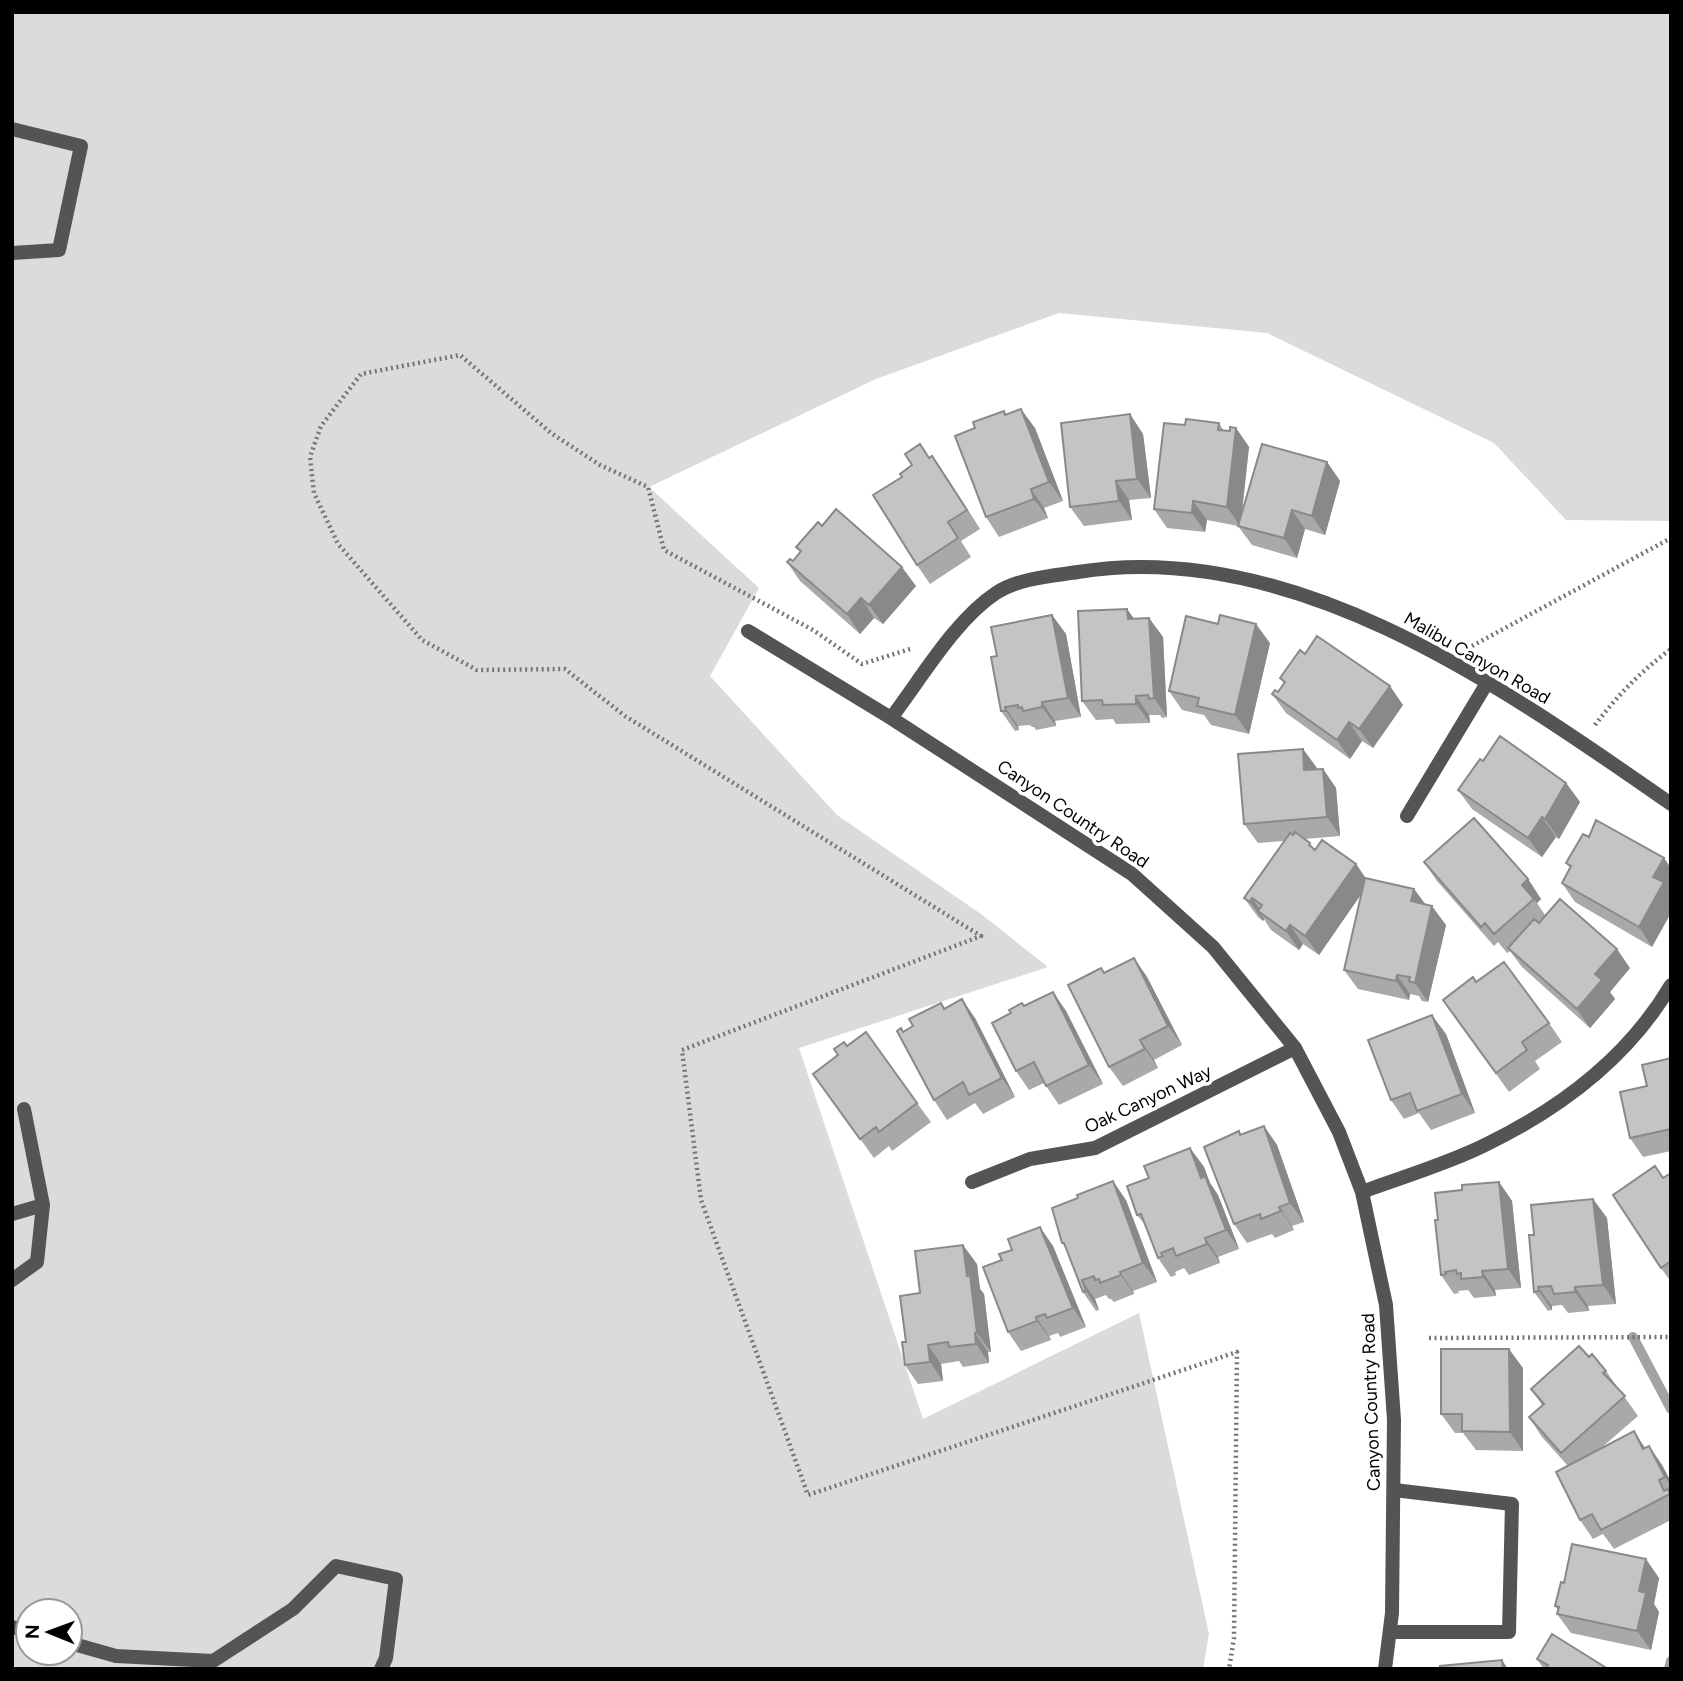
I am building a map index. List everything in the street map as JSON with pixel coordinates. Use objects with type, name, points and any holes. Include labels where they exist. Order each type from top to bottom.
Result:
[{"type":"street","points":[[12,129],[80,146],[59,250],[12,253]]},
{"type":"street","name":"Malibu Canyon Road","points":[[891,718],[966,618],[998,592],[1033,579],[1105,568],[1166,568],[1225,573],[1297,593],[1366,620],[1426,648],[1487,682],[1582,742],[1671,804]]},
{"type":"street","name":"Canyon Country Road","points":[[748,631],[891,718],[1132,874],[1213,947],[1296,1048],[1339,1132],[1362,1192],[1386,1305],[1394,1420],[1394,1490],[1390,1632],[1385,1669]]},
{"type":"street","points":[[1407,816],[1487,682]]},
{"type":"street","points":[[1362,1192],[1487,1145],[1567,1097],[1615,1057],[1654,1013],[1671,985]]},
{"type":"street","name":"Oak Canyon Way","points":[[972,1182],[1030,1159],[1095,1148],[1296,1048]]},
{"type":"street","points":[[12,1280],[37,1262],[43,1205],[24,1109]]},
{"type":"street","points":[[12,1214],[43,1205]]},
{"type":"street","points":[[1390,1632],[1509,1632],[1512,1504],[1394,1490]]},
{"type":"street","points":[[84,1647],[116,1656],[213,1661],[293,1609],[336,1566],[396,1579],[386,1658],[381,1669]]},
{"type":"path","points":[[918,641],[908,651],[862,664],[813,630],[664,550],[648,487],[600,464],[551,433],[460,355],[361,374],[321,426],[310,457],[314,493],[338,544],[422,640],[477,670],[565,669],[625,716],[981,936],[682,1050],[701,1200],[808,1495],[1237,1352],[1234,1638],[1229,1669]]},
{"type":"path","points":[[1461,641],[1472,646],[1671,538]]},
{"type":"path","points":[[1582,742],[1628,685],[1651,663],[1671,649]]},
{"type":"path","points":[[1429,1338],[1671,1337]]},
{"type":"shaded area","points":[[12,12],[1671,12],[1671,521],[1566,520],[1494,443],[1267,333],[1059,313],[876,379],[649,487],[759,588],[710,676],[837,815],[981,914],[1048,967],[799,1048],[923,1419],[1139,1313],[1209,1634],[1203,1669],[12,1669]]},
{"type":"building","points":[[1021,409],[1049,482],[1031,489],[1034,499],[986,517],[955,436],[975,428],[973,422],[1004,411],[1005,415]]},
{"type":"building","points":[[1130,414],[1137,479],[1116,481],[1119,501],[1070,507],[1061,423]]},
{"type":"building","points":[[1186,419],[1219,423],[1218,430],[1230,431],[1230,427],[1236,428],[1227,507],[1193,501],[1192,513],[1154,509],[1164,423],[1185,425]]},
{"type":"building","points":[[920,444],[929,458],[932,456],[967,510],[948,522],[958,538],[917,565],[873,495],[902,477],[900,474],[912,465],[905,454]]},
{"type":"building","points":[[1262,444],[1327,462],[1312,516],[1292,510],[1284,538],[1238,526]]},
{"type":"building","points":[[836,509],[902,567],[869,605],[861,598],[847,614],[787,562],[790,559],[793,561],[801,551],[796,547],[818,522],[822,526]]},
{"type":"building","points":[[1127,609],[1128,619],[1149,618],[1154,698],[1149,699],[1148,695],[1136,696],[1136,704],[1103,705],[1102,700],[1082,701],[1078,611]]},
{"type":"building","points":[[1052,615],[1068,698],[1042,702],[1042,707],[1023,711],[1018,705],[1005,707],[1006,711],[1001,711],[991,657],[997,656],[991,627]]},
{"type":"building","points":[[1220,615],[1256,624],[1235,715],[1197,706],[1199,698],[1169,691],[1186,616],[1218,624]]},
{"type":"building","points":[[1317,636],[1390,686],[1359,729],[1349,722],[1337,740],[1272,694],[1275,690],[1278,692],[1285,682],[1280,678],[1300,650],[1305,654]]},
{"type":"building","points":[[1500,736],[1566,783],[1545,819],[1542,817],[1528,838],[1458,790]]},
{"type":"building","points":[[1303,749],[1304,770],[1323,769],[1327,817],[1244,824],[1238,754]]},
{"type":"building","points":[[1474,818],[1528,879],[1522,885],[1534,899],[1494,934],[1485,923],[1481,927],[1424,862]]},
{"type":"building","points":[[1596,820],[1664,858],[1653,877],[1664,882],[1639,927],[1562,883],[1571,866],[1566,863],[1583,834],[1589,837]]},
{"type":"building","points":[[1295,832],[1315,850],[1322,840],[1356,864],[1305,936],[1290,925],[1286,931],[1258,911],[1262,905],[1252,898],[1250,902],[1244,898],[1290,833],[1293,835]]},
{"type":"building","points":[[1365,878],[1414,889],[1411,901],[1432,906],[1415,983],[1409,981],[1410,977],[1397,975],[1396,981],[1344,970]]},
{"type":"building","points":[[1560,899],[1617,949],[1595,974],[1602,980],[1577,1009],[1508,948],[1534,919],[1539,923]]},
{"type":"building","points":[[1134,958],[1168,1026],[1140,1040],[1145,1049],[1109,1067],[1068,985],[1101,968],[1104,973]]},
{"type":"building","points":[[1504,962],[1549,1023],[1522,1042],[1527,1050],[1496,1073],[1443,1000],[1473,977],[1476,982]]},
{"type":"building","points":[[1053,992],[1089,1065],[1046,1086],[1034,1062],[1016,1071],[992,1023],[1011,1013],[1009,1010],[1022,1003],[1024,1006]]},
{"type":"building","points":[[962,999],[1002,1078],[969,1095],[963,1082],[934,1100],[897,1031],[901,1028],[903,1032],[913,1026],[909,1019],[941,1003],[944,1009]]},
{"type":"building","points":[[1432,1015],[1462,1094],[1417,1111],[1410,1093],[1391,1100],[1368,1040]]},
{"type":"building","points":[[866,1032],[917,1103],[879,1132],[876,1127],[860,1139],[813,1074],[838,1055],[834,1049],[844,1042],[847,1046]]},
{"type":"building","points":[[1671,1058],[1671,1129],[1630,1138],[1620,1092],[1647,1086],[1642,1065]]},
{"type":"building","points":[[1264,1126],[1290,1203],[1279,1207],[1281,1211],[1261,1219],[1260,1214],[1234,1224],[1204,1147],[1239,1131],[1240,1135]]},
{"type":"building","points":[[1190,1148],[1201,1178],[1205,1176],[1226,1230],[1205,1238],[1207,1244],[1176,1256],[1173,1248],[1161,1253],[1163,1256],[1158,1258],[1141,1214],[1137,1215],[1127,1186],[1149,1178],[1144,1166]]},
{"type":"building","points":[[1655,1166],[1663,1178],[1671,1173],[1671,1261],[1661,1268],[1613,1195]]},
{"type":"building","points":[[1113,1181],[1143,1263],[1100,1283],[1094,1276],[1082,1280],[1086,1291],[1083,1292],[1062,1243],[1052,1208]]},
{"type":"building","points":[[1499,1182],[1508,1269],[1482,1271],[1483,1277],[1461,1279],[1461,1273],[1457,1274],[1456,1270],[1441,1275],[1435,1193],[1462,1190],[1462,1185]]},
{"type":"building","points":[[1593,1199],[1603,1285],[1575,1287],[1575,1292],[1554,1294],[1551,1286],[1538,1287],[1539,1291],[1534,1292],[1529,1235],[1534,1235],[1531,1205]]},
{"type":"building","points":[[1040,1227],[1073,1308],[1047,1318],[1045,1314],[1036,1317],[1037,1321],[1008,1332],[983,1267],[1002,1260],[999,1254],[1012,1250],[1008,1239]]},
{"type":"building","points":[[963,1245],[967,1276],[970,1275],[976,1344],[949,1347],[948,1342],[928,1345],[930,1362],[905,1365],[902,1342],[906,1342],[900,1296],[920,1293],[915,1251]]},
{"type":"building","points":[[1579,1346],[1589,1357],[1592,1354],[1606,1371],[1603,1373],[1625,1396],[1561,1453],[1529,1417],[1544,1404],[1531,1389]]},
{"type":"building","points":[[1441,1349],[1509,1349],[1510,1432],[1462,1431],[1462,1414],[1441,1414]]},
{"type":"building","points":[[1634,1431],[1643,1449],[1649,1446],[1665,1477],[1659,1480],[1664,1491],[1668,1489],[1670,1494],[1601,1530],[1592,1514],[1580,1520],[1556,1472]]},
{"type":"building","points":[[1572,1544],[1646,1559],[1639,1591],[1646,1593],[1637,1631],[1557,1614],[1559,1607],[1555,1606],[1561,1582],[1564,1583]]},
{"type":"building","points":[[1552,1634],[1608,1669],[1545,1669],[1548,1665],[1537,1659]]},
{"type":"building","points":[[1502,1660],[1503,1669],[1440,1669],[1440,1666]]},
{"type":"waterway","points":[[1633,1337],[1671,1409]]},
{"type":"waterway","points":[[1669,1669],[1671,1661]]}]
